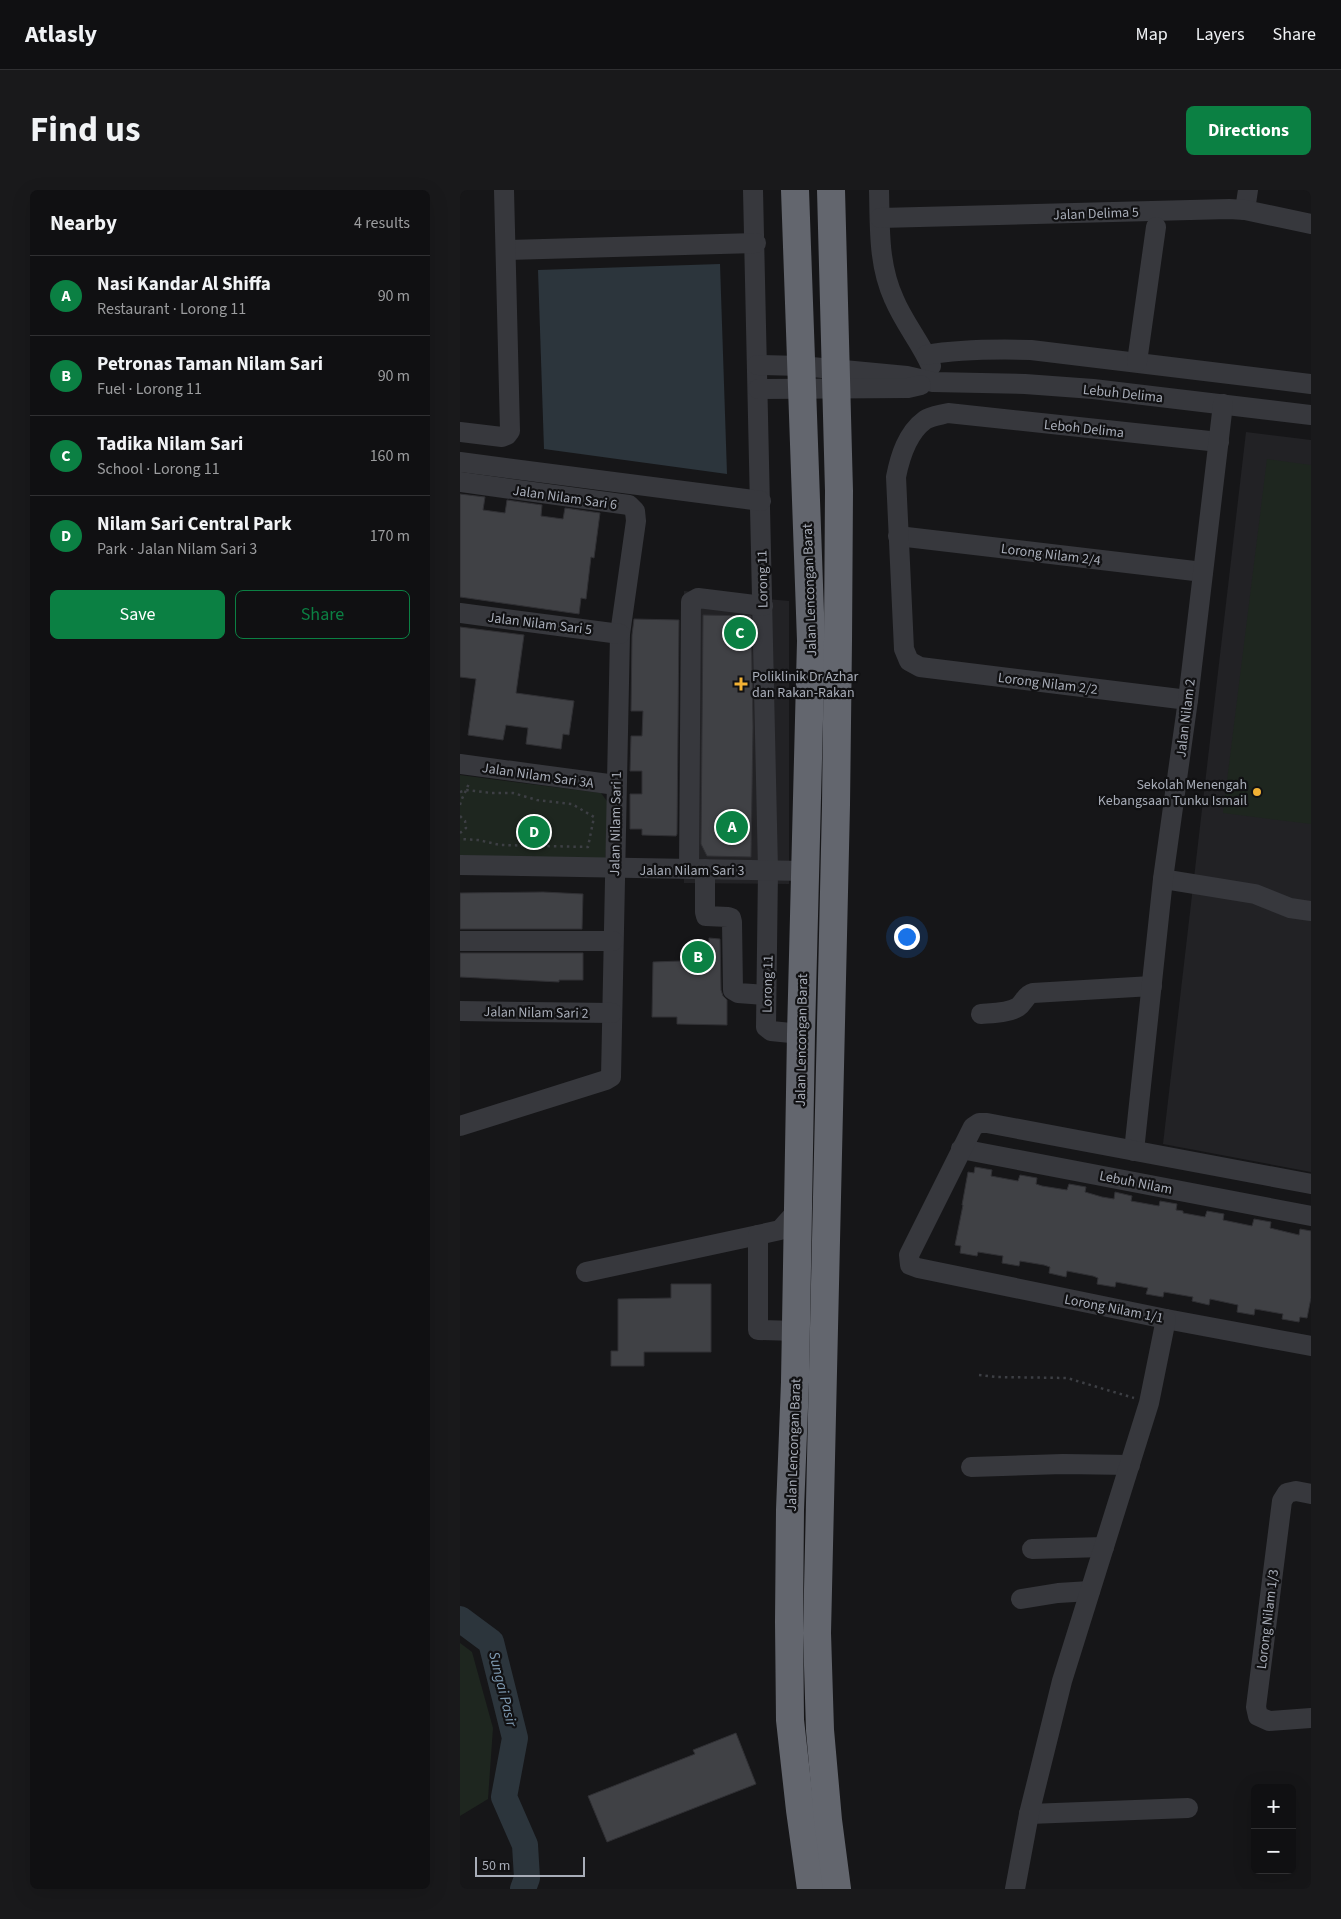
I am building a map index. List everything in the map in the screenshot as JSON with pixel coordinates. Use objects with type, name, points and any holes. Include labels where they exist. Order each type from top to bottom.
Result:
[{"type":"highway","name":"Jalan Lencongan Barat","points":[[795,190],[811,641],[796,1331],[790,1510],[790,1720],[811,1889]]},
{"type":"highway","name":"Jalan Lencongan Barat","points":[[831,190],[839,492],[836,805],[817,1633],[820,1730],[828,1820],[838,1889]]},
{"type":"street","points":[[460,432],[502,437],[507,436],[510,431],[504,190]]},
{"type":"street","name":"Lorong 11","points":[[753,190],[756,243],[768,870],[766,1027],[771,1031],[801,1034]]},
{"type":"street","points":[[879,190],[881,254],[893,298],[906,324],[926,355],[931,368],[933,382]]},
{"type":"street","points":[[1244,210],[1248,190]]},
{"type":"street","name":"Jalan Delima 5","points":[[880,218],[1244,210],[1311,224]]},
{"type":"street","points":[[1137,362],[1156,227]]},
{"type":"street","points":[[506,250],[756,243]]},
{"type":"street","points":[[926,355],[951,351],[992,349],[1031,350],[1311,384]]},
{"type":"street","points":[[757,365],[801,377]]},
{"type":"street","name":"Lebuh Delima","points":[[801,377],[835,379],[907,376],[933,382],[1044,386],[1311,415]]},
{"type":"street","points":[[758,389],[801,377]]},
{"type":"street","name":"Jalan Nilam 2","points":[[1134,1151],[1163,879],[1188,700],[1223,404]]},
{"type":"street","name":"Leboh Delima","points":[[898,536],[896,477],[900,456],[911,436],[926,420],[948,413],[1219,442]]},
{"type":"street","points":[[460,462],[761,502]]},
{"type":"street","name":"Jalan Nilam Sari 6","points":[[460,482],[628,505],[635,511],[636,521],[620,634]]},
{"type":"street","name":"Lorong Nilam 2/4","points":[[898,536],[1203,572]]},
{"type":"street","name":"Lorong Nilam 2/2","points":[[898,536],[904,649],[909,661],[920,667],[1188,700]]},
{"type":"street","points":[[763,606],[698,598],[691,602],[697,869],[704,912],[706,916],[731,918],[733,990],[738,993],[766,994]]},
{"type":"street","name":"Jalan Nilam Sari 5","points":[[460,613],[620,634]]},
{"type":"street","name":"Jalan Nilam Sari 1","points":[[460,1126],[610,1078],[620,634]]},
{"type":"street","name":"Jalan Nilam Sari 3A","points":[[460,764],[616,785]]},
{"type":"street","name":"Jalan Nilam Sari 3","points":[[460,865],[805,871]]},
{"type":"street","points":[[1163,879],[1255,894],[1290,908],[1311,911]]},
{"type":"street","points":[[460,941],[613,942]]},
{"type":"street","points":[[981,1014],[1009,1010],[1019,1006],[1029,994],[1033,993],[1152,986]]},
{"type":"street","name":"Jalan Nilam Sari 2","points":[[460,1011],[612,1013]]},
{"type":"street","points":[[961,1149],[973,1127],[979,1123],[987,1123],[1311,1184]]},
{"type":"street","name":"Lebuh Nilam","points":[[961,1149],[1311,1216]]},
{"type":"street","name":"Lorong Nilam 1/1","points":[[961,1149],[909,1255],[910,1265],[1166,1319],[1311,1346]]},
{"type":"street","points":[[586,1272],[780,1230],[798,1210]]},
{"type":"street","points":[[758,1235],[758,1330],[796,1331]]},
{"type":"street","points":[[1015,1889],[1029,1814],[1062,1681],[1149,1404],[1166,1319]]},
{"type":"street","points":[[971,1466],[1047,1464],[1130,1465]]},
{"type":"street","name":"Lorong Nilam 1/3","points":[[1311,1494],[1296,1491],[1287,1493],[1282,1501],[1256,1707],[1258,1716],[1268,1721],[1311,1718]]},
{"type":"street","points":[[1032,1549],[1104,1547]]},
{"type":"street","points":[[1021,1599],[1090,1590]]},
{"type":"street","points":[[1029,1814],[1188,1808]]},
{"type":"path","points":[[460,805],[462,796],[467,790]]},
{"type":"path","points":[[460,792],[467,790],[491,794],[513,793],[537,800],[572,804],[594,818],[588,847],[500,845],[478,840],[460,840]]},
{"type":"path","points":[[460,816],[465,821],[466,828],[460,833]]},
{"type":"path","points":[[979,1375],[1067,1378],[1149,1404]]},
{"type":"shaded area","points":[[720,264],[727,474],[544,449],[538,270]]},
{"type":"shaded area","name":"Sekolah Menengah Kebangsaan Tunku Ismail","points":[[1246,432],[1311,440],[1311,1172],[1163,1144]]},
{"type":"shaded area","points":[[1267,459],[1311,465],[1311,824],[1223,813]]},
{"type":"shaded area","points":[[684,591],[789,601],[789,884],[684,883]]},
{"type":"shaded area","points":[[460,775],[601,793],[610,805],[605,860],[460,859]]},
{"type":"shaded area","points":[[460,1643],[472,1652],[493,1728],[488,1799],[460,1816]]},
{"type":"building","points":[[460,494],[485,497],[483,510],[505,513],[507,500],[542,505],[541,516],[563,519],[565,508],[600,513],[594,558],[591,557],[586,599],[581,598],[579,614],[460,597]]},
{"type":"building","points":[[703,615],[751,616],[753,727],[751,857],[707,856],[701,844]]},
{"type":"building","points":[[634,619],[679,620],[676,836],[642,835],[642,829],[630,829],[630,794],[642,794],[642,771],[630,771],[631,736],[642,736],[643,711],[631,711]]},
{"type":"building","points":[[460,627],[524,635],[516,693],[574,701],[569,735],[563,734],[561,749],[526,744],[528,728],[506,725],[503,740],[468,735],[476,679],[460,677]]},
{"type":"building","points":[[543,892],[583,894],[582,929],[460,929],[460,893]]},
{"type":"building","points":[[709,938],[720,939],[721,990],[727,1000],[727,1025],[677,1024],[677,1017],[652,1017],[653,962],[709,960]]},
{"type":"building","points":[[460,953],[583,953],[583,980],[559,980],[559,982],[460,977]]},
{"type":"building","points":[[975,1167],[992,1170],[991,1176],[1018,1181],[1020,1175],[1037,1178],[1036,1184],[1042,1186],[1067,1190],[1069,1184],[1086,1187],[1085,1192],[1102,1197],[1114,1199],[1115,1192],[1132,1196],[1131,1201],[1159,1206],[1160,1201],[1177,1204],[1176,1210],[1183,1211],[1183,1213],[1205,1217],[1207,1211],[1224,1214],[1223,1220],[1252,1226],[1254,1219],[1271,1222],[1270,1228],[1299,1235],[1300,1229],[1311,1231],[1311,1298],[1307,1318],[1300,1317],[1299,1322],[1282,1319],[1283,1314],[1255,1309],[1254,1315],[1237,1312],[1238,1305],[1210,1299],[1209,1305],[1192,1301],[1193,1297],[1164,1292],[1163,1297],[1146,1294],[1148,1288],[1116,1282],[1115,1287],[1097,1284],[1098,1278],[1093,1276],[1067,1271],[1066,1277],[1049,1273],[1050,1267],[1044,1265],[1020,1261],[1019,1266],[1002,1263],[1003,1256],[978,1252],[977,1256],[960,1253],[961,1246],[955,1245],[968,1172],[974,1173]]},
{"type":"building","points":[[671,1284],[711,1284],[711,1352],[644,1352],[644,1366],[611,1366],[611,1351],[618,1351],[618,1299],[671,1298]]},
{"type":"building","points":[[736,1733],[756,1784],[607,1842],[588,1796],[695,1754],[693,1750]]},
{"type":"waterway","name":"Sungai Pasir","points":[[460,1619],[491,1642],[515,1738],[504,1797],[525,1845],[527,1878],[523,1889]]},
{"type":"place","name":"Tadika Nilam Sari","points":[[740,633]]},
{"type":"place","name":"Poliklinik Dr Azhar dan Rakan-Rakan","points":[[741,684]]},
{"type":"place","name":"Sekolah Menengah Kebangsaan Tunku Ismail","points":[[1257,792]]},
{"type":"place","name":"Nasi Kandar Al Shiffa","points":[[732,827]]},
{"type":"place","name":"Nilam Sari Central Park","points":[[534,832]]},
{"type":"place","name":"Petronas Taman Nilam Sari","points":[[698,957]]}]
